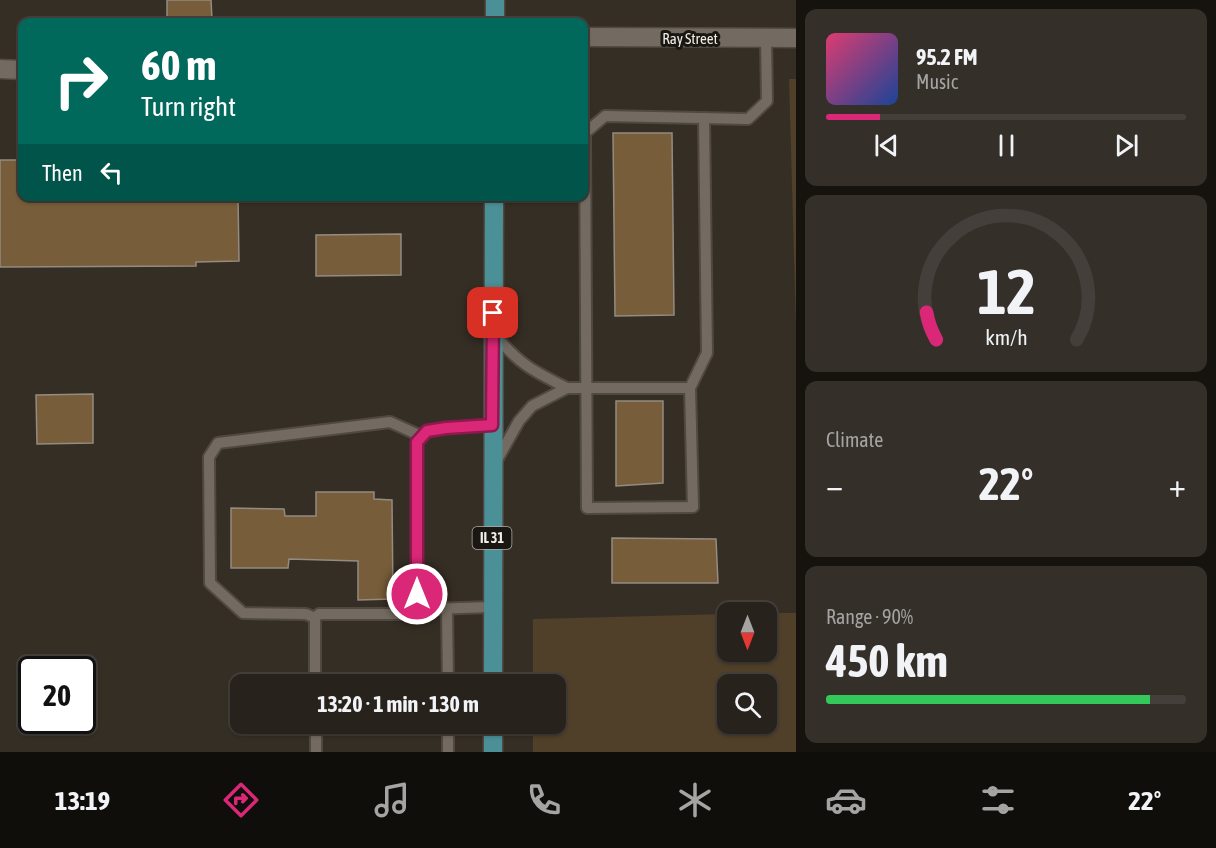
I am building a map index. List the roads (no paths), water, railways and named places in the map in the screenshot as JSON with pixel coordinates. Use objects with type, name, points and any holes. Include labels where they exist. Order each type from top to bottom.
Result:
[{"type":"main road","points":[[495,0],[495,18]]},
{"type":"main road","name":"IL 31","points":[[493,674],[494,201]]},
{"type":"main road","points":[[493,734],[493,752]]},
{"type":"street","name":"Ray Street","points":[[588,37],[796,38]]},
{"type":"street","points":[[0,69],[18,70]]},
{"type":"lane","points":[[588,130],[605,116],[748,119],[767,101],[766,38]]},
{"type":"lane","points":[[585,201],[587,508],[693,507],[690,388],[707,353],[704,118]]},
{"type":"lane","points":[[493,333],[513,357],[567,388],[690,388]]},
{"type":"lane","points":[[492,469],[519,421],[532,406],[567,388]]},
{"type":"lane","points":[[315,618],[306,614],[243,613],[210,583],[209,457],[218,443],[390,422],[421,436]]},
{"type":"lane","points":[[492,425],[427,431],[417,442],[417,594],[422,604],[431,609],[492,607]]},
{"type":"lane","points":[[315,618],[320,614],[407,614],[422,604]]},
{"type":"lane","points":[[447,608],[448,674]]},
{"type":"lane","points":[[315,618],[315,674]]},
{"type":"lane","points":[[316,734],[316,752]]},
{"type":"lane","points":[[448,734],[448,752]]}]
